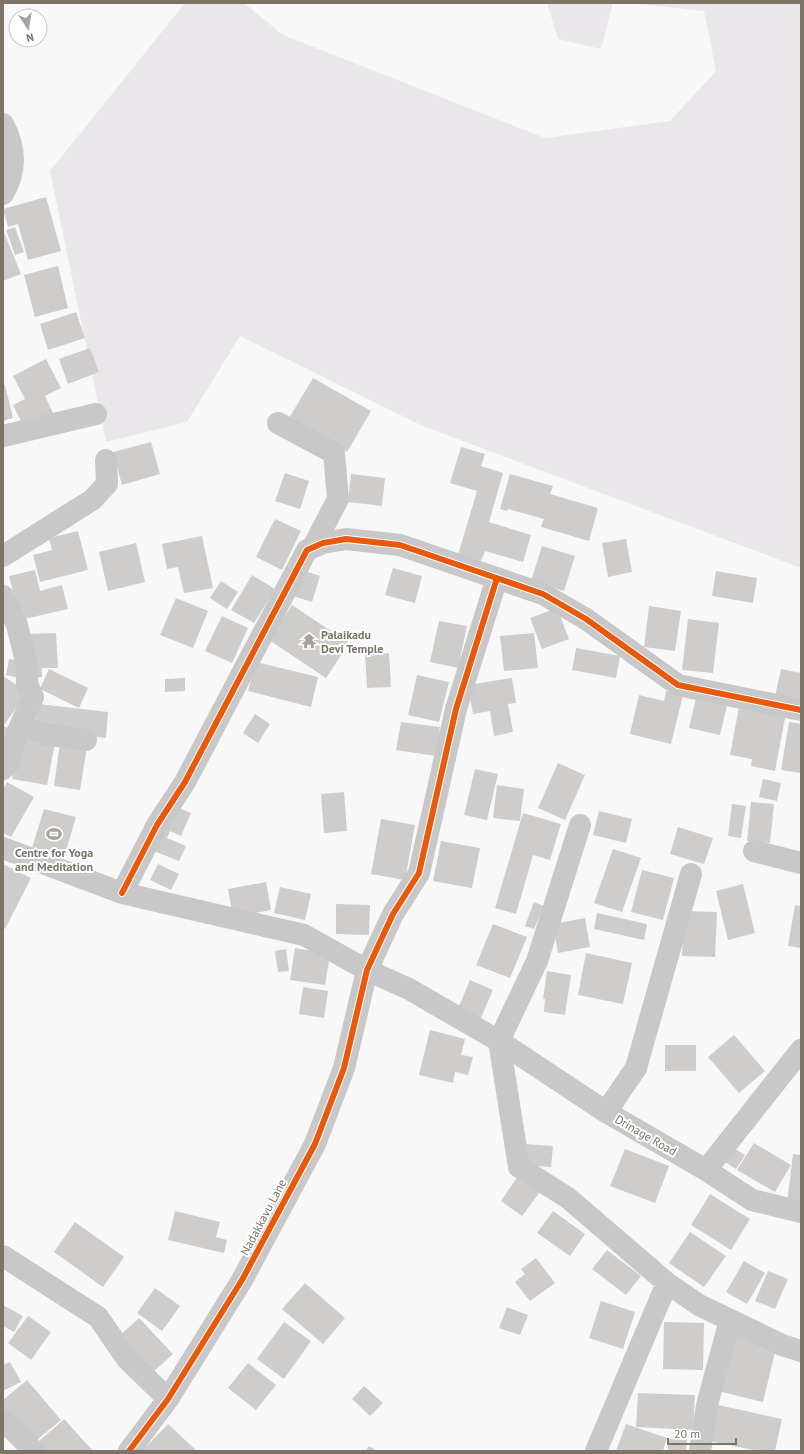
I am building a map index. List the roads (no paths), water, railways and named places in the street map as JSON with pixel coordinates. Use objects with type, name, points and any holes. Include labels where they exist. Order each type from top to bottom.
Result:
[{"type":"street","points":[[3,124],[14,156],[10,182],[3,194]]},
{"type":"street","points":[[3,436],[96,414]]},
{"type":"street","points":[[278,423],[334,453],[338,499],[313,546]]},
{"type":"street","points":[[3,556],[92,500],[107,484],[106,460]]},
{"type":"street","points":[[122,893],[157,825],[185,782],[307,550],[313,546],[323,543],[346,539],[400,545],[543,594],[586,619],[678,685],[801,710]]},
{"type":"street","name":"Nadakkavu Lane","points":[[129,1451],[168,1399],[242,1280],[315,1144],[344,1068],[367,970],[393,914],[419,872],[456,709],[497,578]]},
{"type":"street","points":[[3,596],[17,625],[27,666],[28,684],[33,697],[21,726],[9,763],[3,769]]},
{"type":"street","points":[[21,726],[45,734],[86,740]]},
{"type":"street","points":[[580,824],[537,961],[499,1041],[519,1167],[568,1198],[667,1283],[699,1305],[782,1345],[801,1351]]},
{"type":"street","name":"Drinage Road","points":[[3,848],[122,893],[304,935],[367,970],[409,989],[499,1041],[606,1112],[706,1170],[752,1200],[801,1212]]},
{"type":"street","points":[[754,851],[801,863]]},
{"type":"street","points":[[606,1112],[636,1068],[691,874]]},
{"type":"street","points":[[706,1170],[801,1050]]},
{"type":"street","points":[[3,1256],[98,1317],[127,1359],[168,1399]]},
{"type":"street","points":[[596,1451],[667,1283]]},
{"type":"street","points":[[700,1451],[707,1405],[730,1320]]},
{"type":"street","points":[[3,1420],[34,1451]]},
{"type":"place","name":"Palaikadu Devi Temple","points":[[309,641]]},
{"type":"place","name":"Centre for Yoga and Meditation","points":[[54,834]]}]
